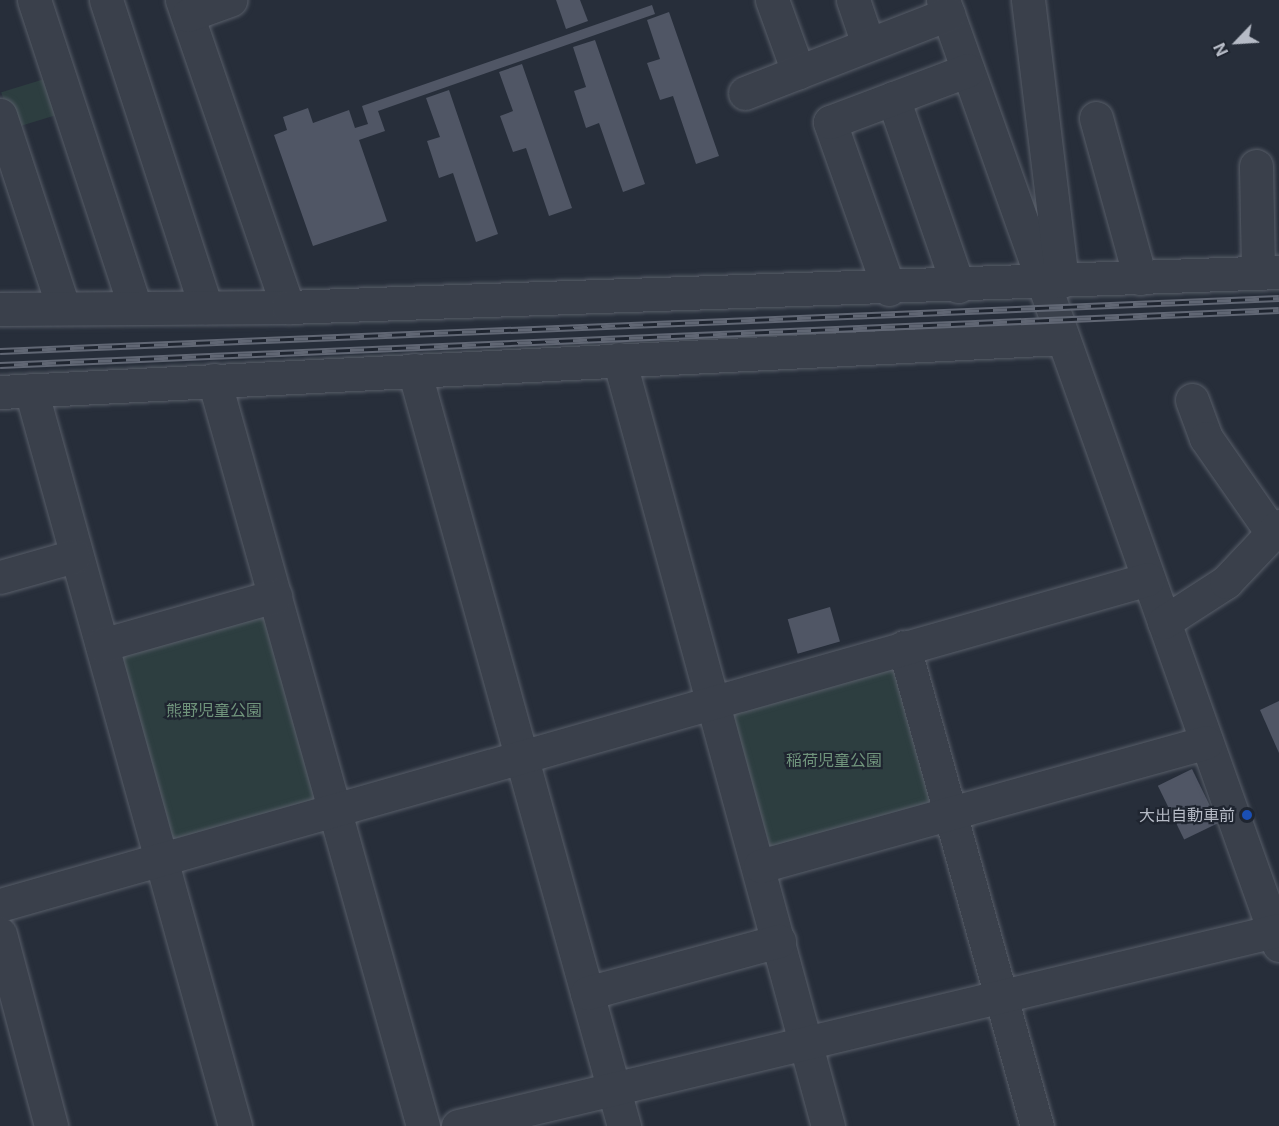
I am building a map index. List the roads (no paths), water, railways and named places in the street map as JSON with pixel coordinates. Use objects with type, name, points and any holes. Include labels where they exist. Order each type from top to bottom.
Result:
[{"type":"street","points":[[34,0],[135,307]]},
{"type":"street","points":[[106,0],[206,307]]},
{"type":"street","points":[[230,0],[185,8],[288,307]]},
{"type":"street","points":[[772,0],[798,72]]},
{"type":"street","points":[[852,0],[868,44]]},
{"type":"street","points":[[458,1126],[1000,997],[1277,935],[1061,338],[1052,282],[1028,0]]},
{"type":"street","points":[[745,93],[868,44],[945,7],[1052,282]]},
{"type":"street","points":[[889,289],[830,122],[968,70]]},
{"type":"street","points":[[893,98],[958,286]]},
{"type":"street","points":[[0,115],[63,307]]},
{"type":"street","points":[[1096,118],[1140,278]]},
{"type":"street","points":[[0,309],[288,307],[889,289],[1268,272],[1256,166]]},
{"type":"street","points":[[235,1126],[102,645],[74,556],[15,391],[1061,338]]},
{"type":"street","points":[[619,359],[712,702],[760,866],[828,1126]]},
{"type":"street","points":[[414,370],[624,1126]]},
{"type":"street","points":[[214,380],[423,1126]]},
{"type":"street","points":[[1164,622],[1226,582],[1276,530],[1206,438],[1192,400]]},
{"type":"street","points":[[0,577],[74,556]]},
{"type":"street","points":[[0,905],[521,755],[1148,579]]},
{"type":"street","points":[[102,645],[275,596]]},
{"type":"street","points":[[904,647],[1036,1126]]},
{"type":"street","points":[[760,866],[1206,742]]},
{"type":"street","points":[[0,934],[51,1126]]},
{"type":"street","points":[[587,993],[779,941]]},
{"type":"railway","points":[[0,351],[1279,298]]},
{"type":"railway","points":[[0,365],[1279,310]]},
{"type":"place","name":"大出自動車前","points":[[1247,815]]},
{"type":"park label","name":"熊野児童公園","points":[[214,710]]},
{"type":"park label","name":"稲荷児童公園","points":[[834,760]]}]
